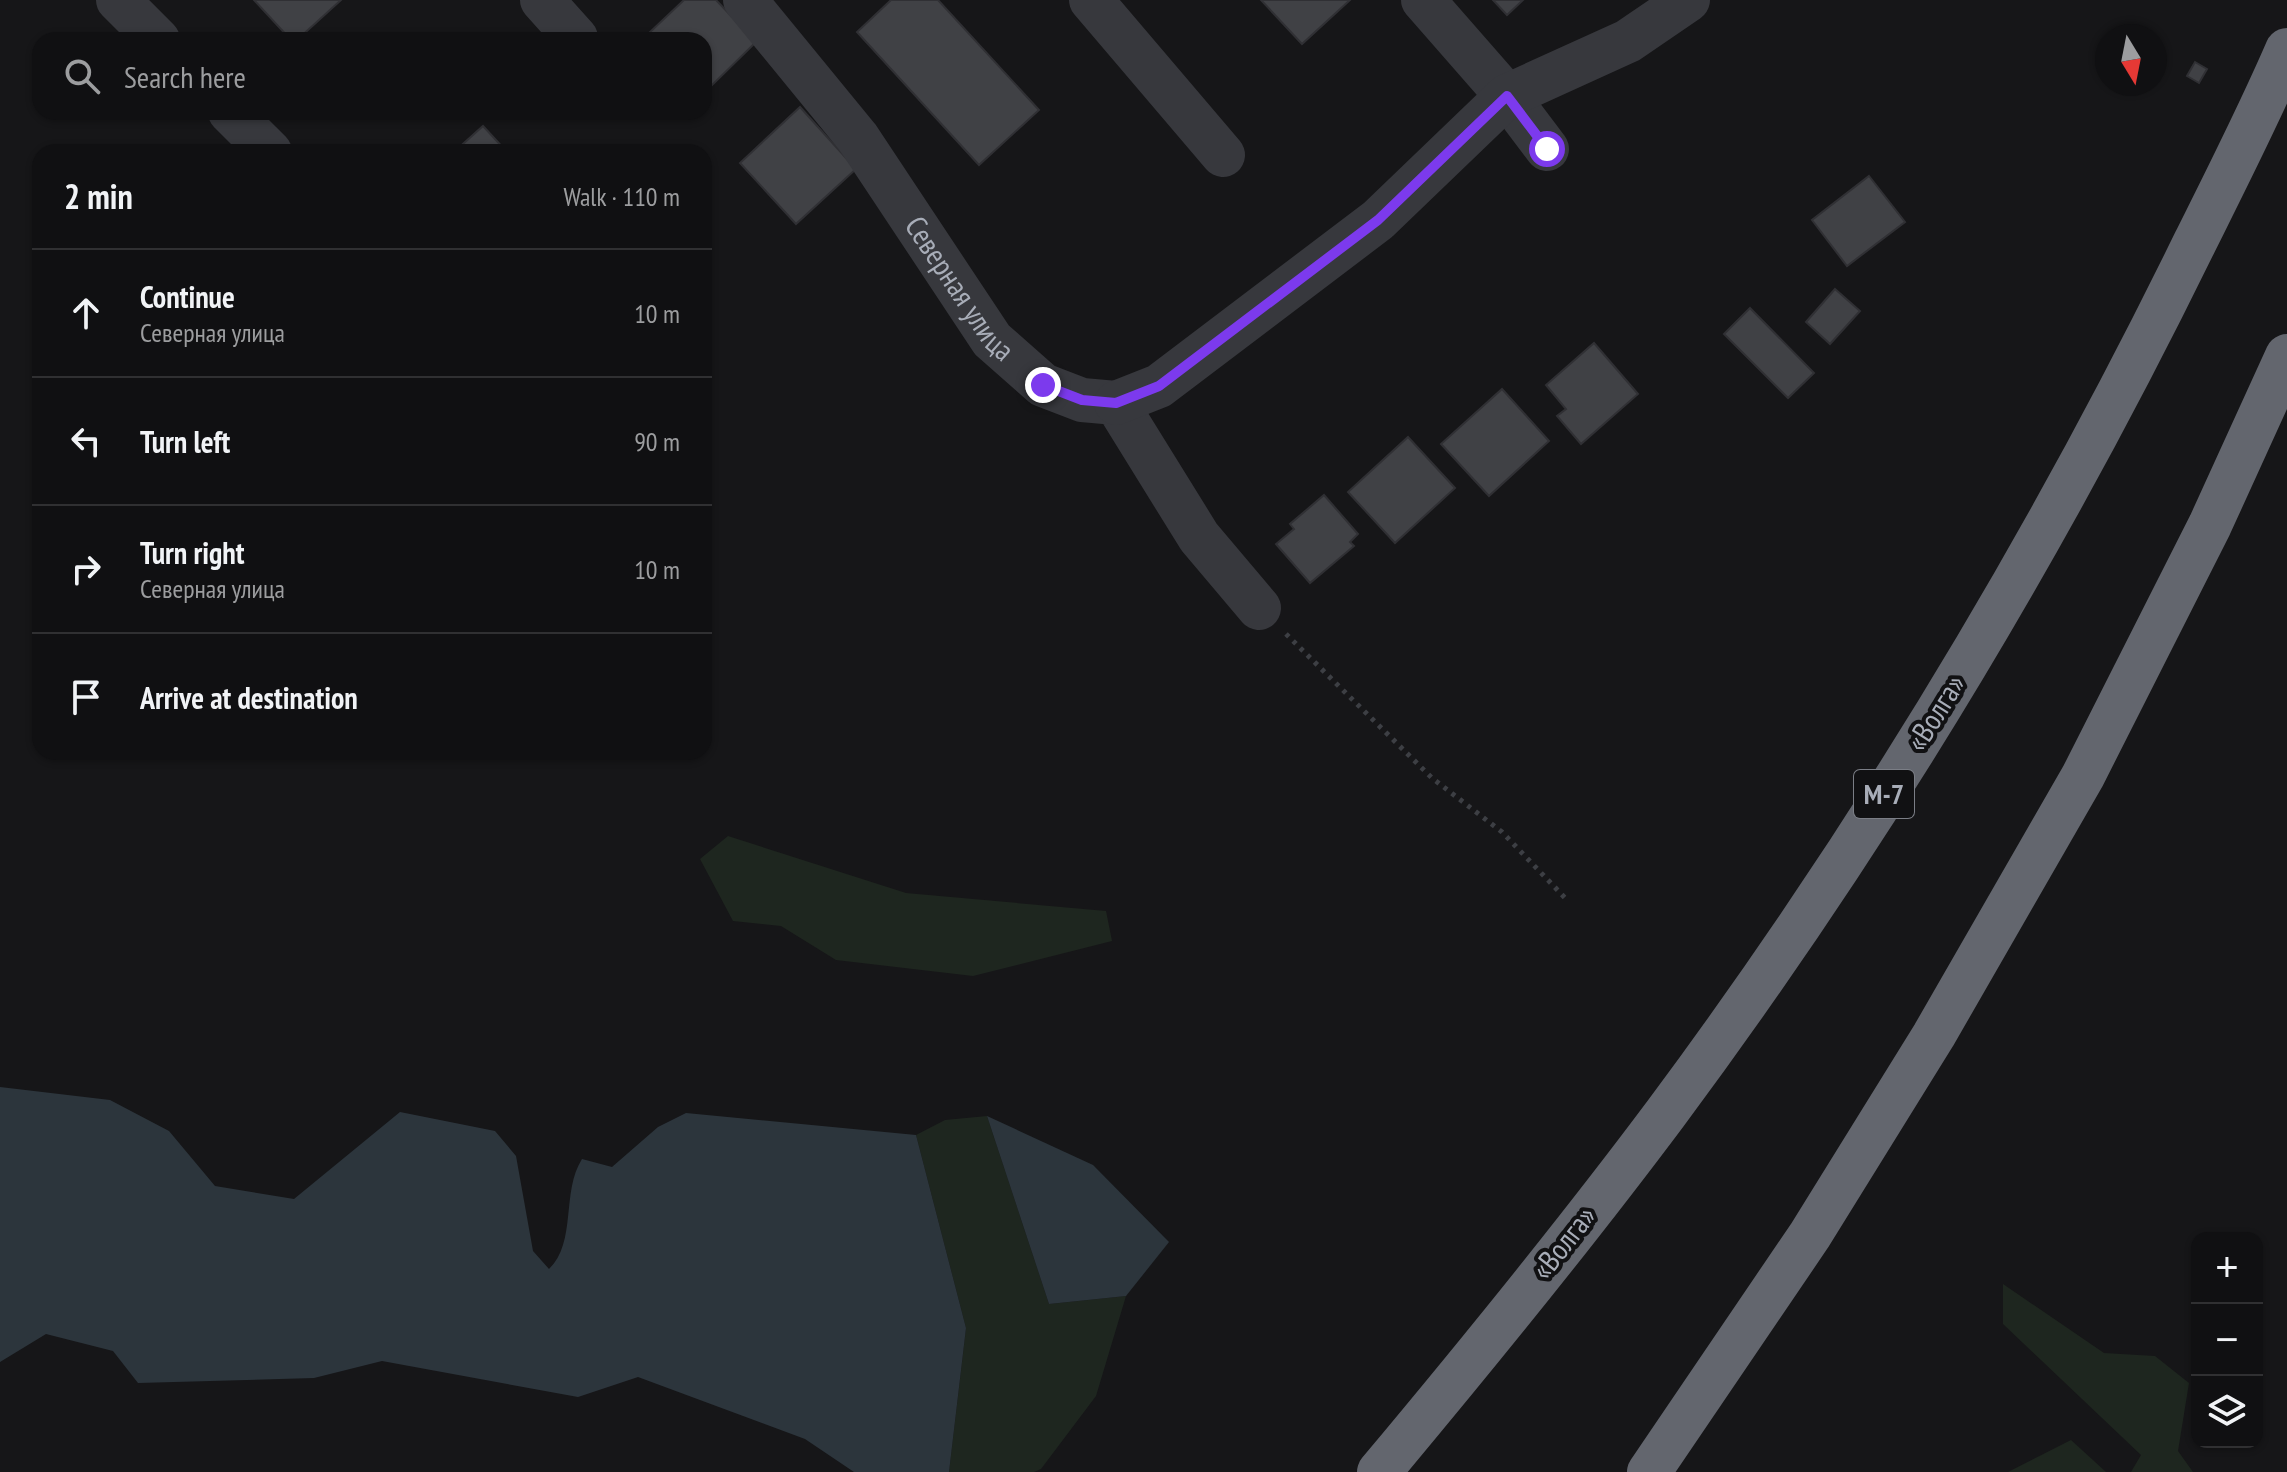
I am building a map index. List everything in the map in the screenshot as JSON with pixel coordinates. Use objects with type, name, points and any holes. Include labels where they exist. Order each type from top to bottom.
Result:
[{"type":"highway","name":"«Волга»","points":[[1379,1472],[1544,1270],[1666,1112],[1794,931],[1949,696],[2088,452],[2168,297],[2287,50]]},
{"type":"highway","points":[[1649,1472],[1716,1378],[1827,1209],[1934,1035],[2083,776],[2210,525],[2287,356]]},
{"type":"street","points":[[118,0],[150,32]]},
{"type":"street","points":[[542,0],[571,32]]},
{"type":"street","name":"Северная улица","points":[[745,0],[858,138],[992,340],[1043,385],[1082,400],[1116,403]]},
{"type":"street","points":[[1091,0],[1223,155]]},
{"type":"street","points":[[1423,0],[1507,96],[1547,149]]},
{"type":"street","points":[[1259,608],[1199,537],[1116,403],[1159,386],[1378,220],[1507,96],[1628,41],[1688,0]]},
{"type":"street","points":[[238,120],[262,144]]},
{"type":"path","points":[[1259,608],[1432,778],[1502,832],[1567,900]]},
{"type":"shaded area","points":[[728,836],[906,893],[1106,911],[1112,941],[973,976],[836,960],[781,926],[733,921],[700,859]]},
{"type":"shaded area","points":[[0,1087],[110,1100],[169,1131],[215,1186],[294,1199],[400,1112],[495,1131],[516,1156],[533,1251],[549,1269],[563,1245],[572,1186],[582,1159],[612,1167],[658,1127],[686,1113],[916,1135],[966,1328],[949,1472],[854,1472],[805,1439],[638,1377],[578,1397],[382,1361],[314,1378],[138,1383],[113,1351],[46,1334],[0,1362]]},
{"type":"shaded area","points":[[987,1116],[1049,1304],[1126,1296],[1096,1396],[1041,1469],[1034,1472],[949,1472],[966,1328],[916,1135],[945,1120]]},
{"type":"shaded area","points":[[987,1116],[1093,1165],[1169,1242],[1126,1296],[1049,1304]]},
{"type":"shaded area","points":[[2003,1284],[2104,1353],[2155,1356],[2189,1383],[2178,1451],[2193,1472],[2131,1472],[2141,1455],[2003,1324]]},
{"type":"shaded area","points":[[2071,1440],[2106,1472],[2008,1472]]},
{"type":"building","points":[[254,0],[341,0],[306,32],[284,32]]},
{"type":"building","points":[[684,0],[716,0],[756,42],[712,85],[712,32],[650,32]]},
{"type":"building","points":[[891,0],[938,0],[1039,110],[979,165],[857,32]]},
{"type":"building","points":[[1261,0],[1350,0],[1302,44]]},
{"type":"building","points":[[1493,0],[1523,0],[1507,15]]},
{"type":"building","points":[[2195,62],[2207,69],[2199,83],[2187,76]]},
{"type":"building","points":[[800,107],[856,169],[796,224],[740,163]]},
{"type":"building","points":[[483,126],[500,144],[463,144]]},
{"type":"building","points":[[1869,176],[1905,222],[1847,266],[1812,220]]},
{"type":"building","points":[[1835,289],[1860,311],[1830,344],[1806,322]]},
{"type":"building","points":[[1750,308],[1814,373],[1788,398],[1724,334]]},
{"type":"building","points":[[1594,343],[1638,394],[1581,444],[1557,416],[1566,409],[1546,385]]},
{"type":"building","points":[[1502,389],[1549,441],[1489,496],[1441,444]]},
{"type":"building","points":[[1408,437],[1455,488],[1395,543],[1348,492]]},
{"type":"building","points":[[1324,495],[1358,534],[1350,542],[1354,546],[1310,583],[1276,544],[1294,529],[1290,524]]},
{"type":"route","points":[[1043,385],[1082,400],[1116,403],[1159,386],[1378,220],[1507,96],[1547,149]]}]
